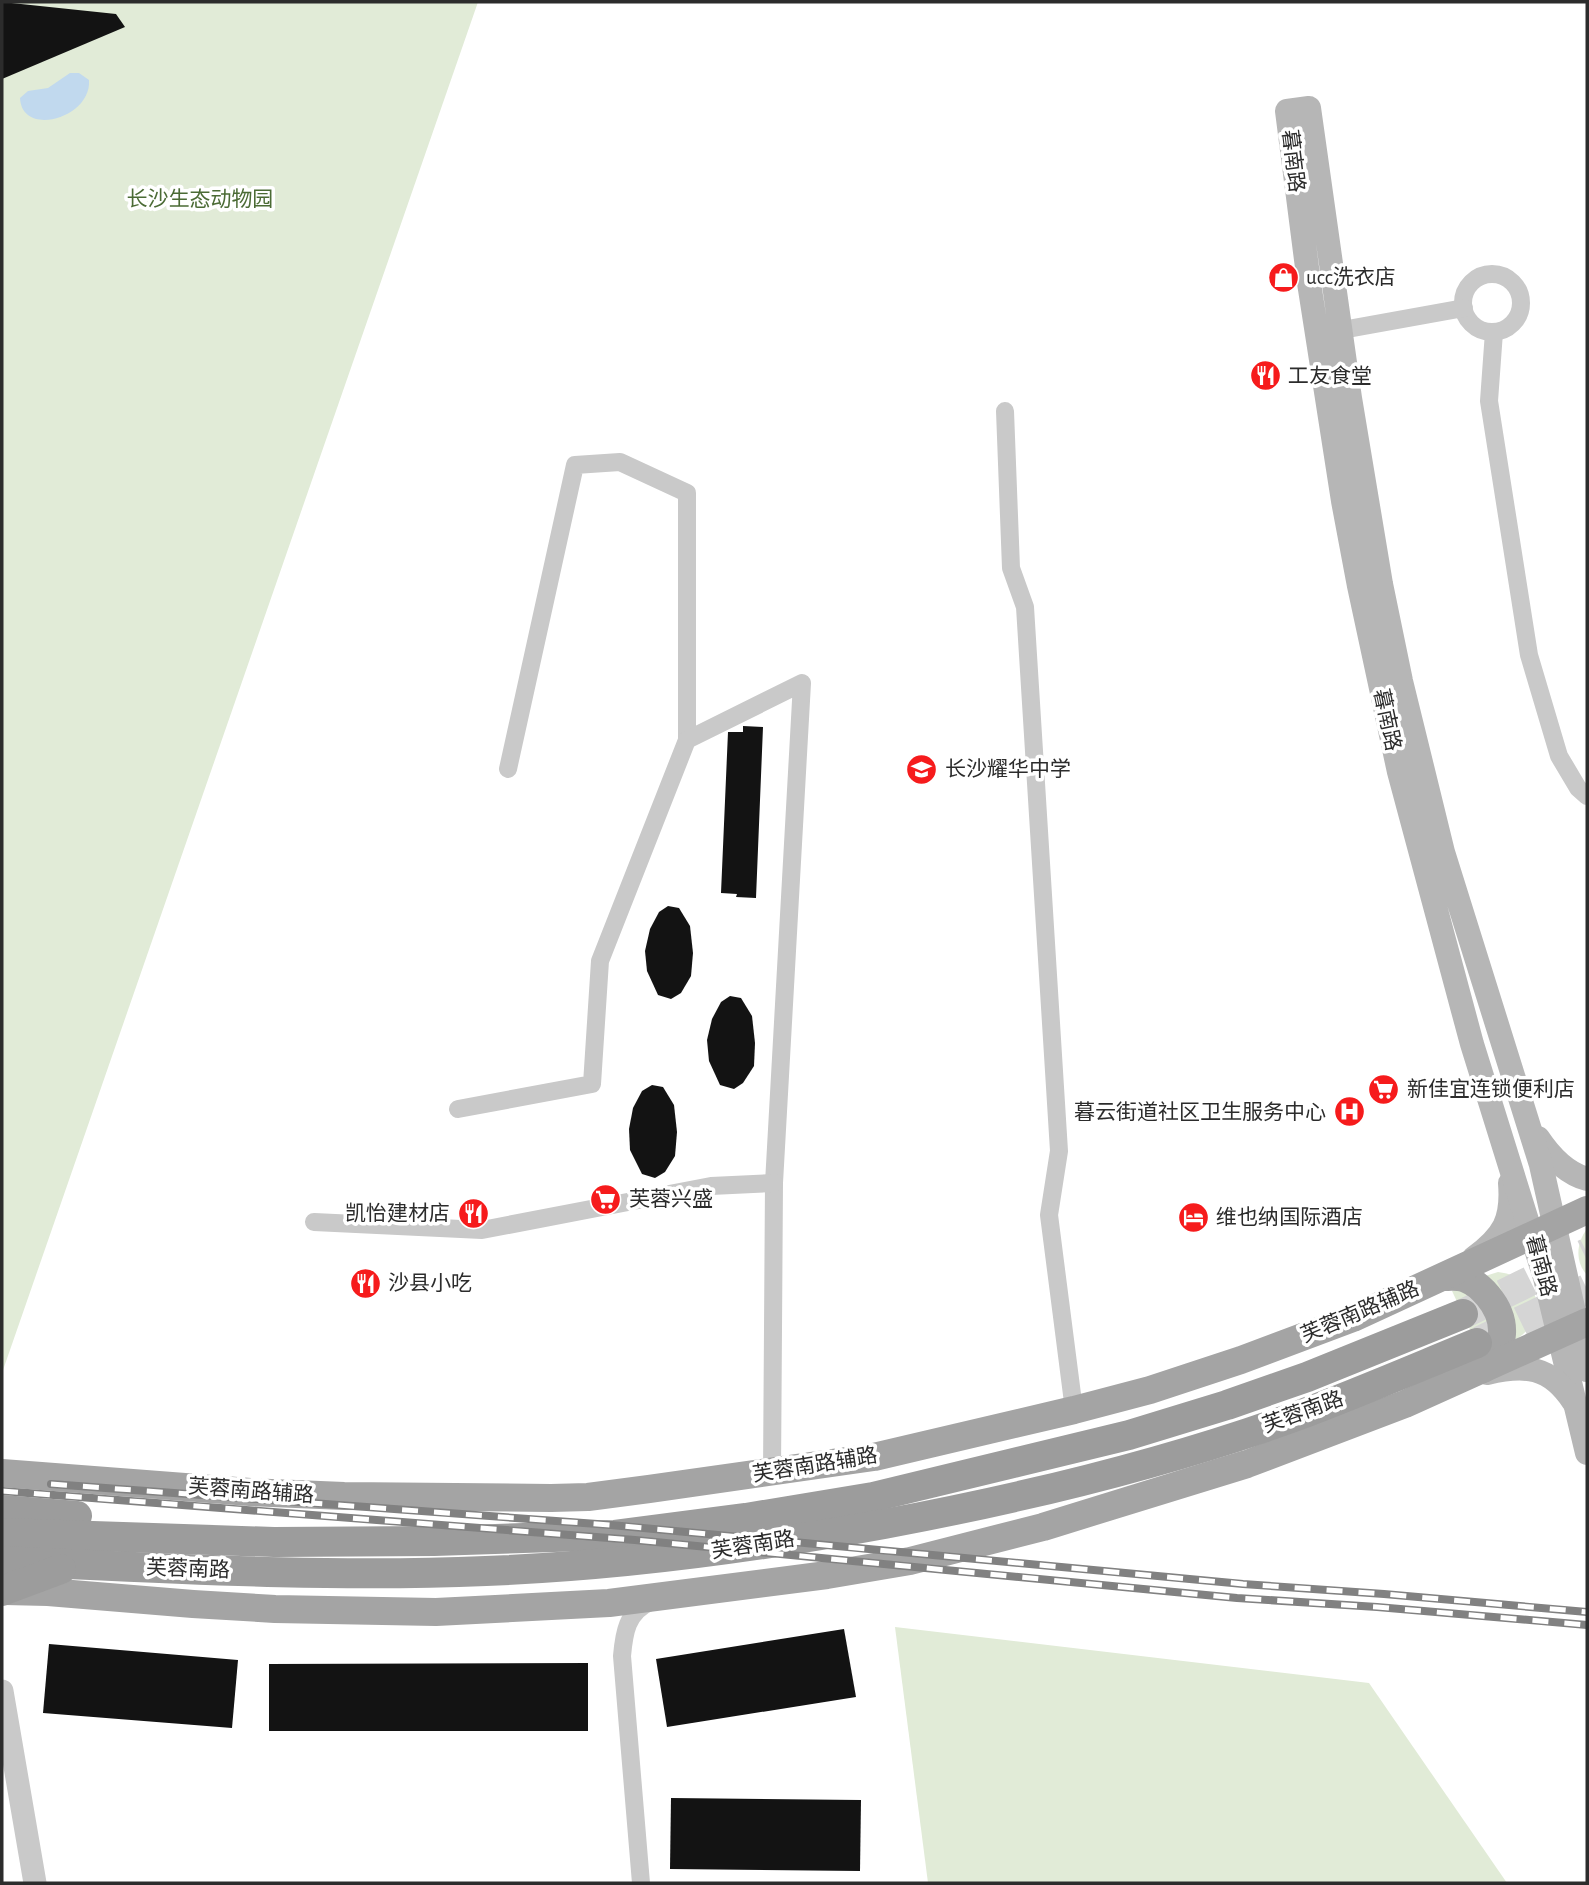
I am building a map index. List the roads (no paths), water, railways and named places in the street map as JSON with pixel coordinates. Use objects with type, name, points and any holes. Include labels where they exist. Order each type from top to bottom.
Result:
[{"type":"highway","name":"芙蓉南路","points":[[2,1533],[263,1542],[434,1541],[615,1535],[746,1518],[873,1497],[1129,1435],[1318,1373],[1463,1314]]},
{"type":"highway","name":"芙蓉南路","points":[[2,1561],[260,1572],[485,1572],[684,1556],[960,1510],[1156,1461],[1292,1417],[1474,1364]]},
{"type":"highway","points":[[2,1510],[434,1541]]},
{"type":"highway","points":[[2,1591],[75,1564]]},
{"type":"main road","name":"暮南路","points":[[1544,1231],[1541,1165],[1443,852],[1420,764],[1328,333],[1287,111],[1309,108],[1328,333],[1356,574],[1399,772],[1465,1020],[1502,1137],[1544,1231],[1587,1370]]},
{"type":"main road","points":[[1523,1110],[1536,1135],[1556,1161],[1569,1171],[1587,1179]]},
{"type":"main road","points":[[1448,1275],[1483,1252],[1502,1232],[1508,1221],[1511,1198],[1502,1137]]},
{"type":"main road","name":"芙蓉南路辅路","points":[[2,1473],[250,1492],[428,1499],[588,1497],[874,1458],[1150,1390],[1241,1360],[1353,1318],[1587,1210]]},
{"type":"main road","points":[[2,1591],[48,1592],[193,1605],[355,1611],[521,1609],[659,1598],[779,1583],[910,1561],[1043,1527],[1247,1464],[1405,1404],[1474,1364],[1496,1356],[1502,1341],[1499,1312],[1486,1293],[1472,1282],[1448,1275]]},
{"type":"main road","name":"暮南路","points":[[1574,1328],[1576,1406],[1587,1453]]},
{"type":"main road","points":[[1474,1364],[1574,1328]]},
{"type":"main road","points":[[1474,1364],[1495,1371],[1529,1368],[1554,1378],[1576,1406]]},
{"type":"street","points":[[1496,274],[1512,282],[1520,297],[1519,313],[1509,326],[1494,332],[1485,331],[1471,323],[1464,308],[1469,286],[1480,276],[1496,274]]},
{"type":"street","points":[[1328,333],[1464,308]]},
{"type":"street","points":[[1494,332],[1489,401],[1529,655],[1559,756],[1578,788],[1587,796]]},
{"type":"street","points":[[1005,411],[1011,568],[1025,607],[1059,1151],[1049,1215],[1074,1410]]},
{"type":"street","points":[[458,1109],[592,1084],[600,961],[687,740],[687,493],[621,462],[575,465],[508,769]]},
{"type":"street","points":[[687,740],[802,683],[775,1183],[772,1473]]},
{"type":"street","points":[[314,1223],[482,1230],[711,1186],[775,1183]]},
{"type":"street","points":[[641,1883],[622,1656],[623,1639],[636,1609],[659,1598]]},
{"type":"street","points":[[2,1691],[35,1883]]},
{"type":"street","points":[[2,1781],[20,1883]]},
{"type":"water","points":[[70,73],[79,73],[89,80],[87,93],[80,104],[69,113],[44,120],[32,117],[24,110],[20,98],[28,91],[48,88]]},
{"type":"tunnel","points":[[1463,1314],[1587,1253]]},
{"type":"tunnel","points":[[1480,1341],[1587,1289]]},
{"type":"railway","points":[[51,1484],[611,1525],[1243,1584],[1587,1612]]},
{"type":"railway","points":[[2,1491],[635,1540],[1237,1598],[1587,1625]]},
{"type":"place","name":"ucc洗衣店","points":[[1283,277]]},
{"type":"place","name":"工友食堂","points":[[1265,376]]},
{"type":"place","name":"长沙耀华中学","points":[[922,769]]},
{"type":"place","name":"新佳宜连锁便利店","points":[[1384,1089]]},
{"type":"place","name":"暮云街道社区卫生服务中心","points":[[1349,1112]]},
{"type":"place","name":"芙蓉兴盛","points":[[606,1199]]},
{"type":"place","name":"凯怡建材店","points":[[473,1213]]},
{"type":"place","name":"维也纳国际酒店","points":[[1193,1217]]},
{"type":"place","name":"沙县小吃","points":[[365,1283]]},
{"type":"park label","name":"长沙生态动物园","points":[[200,199]]}]
